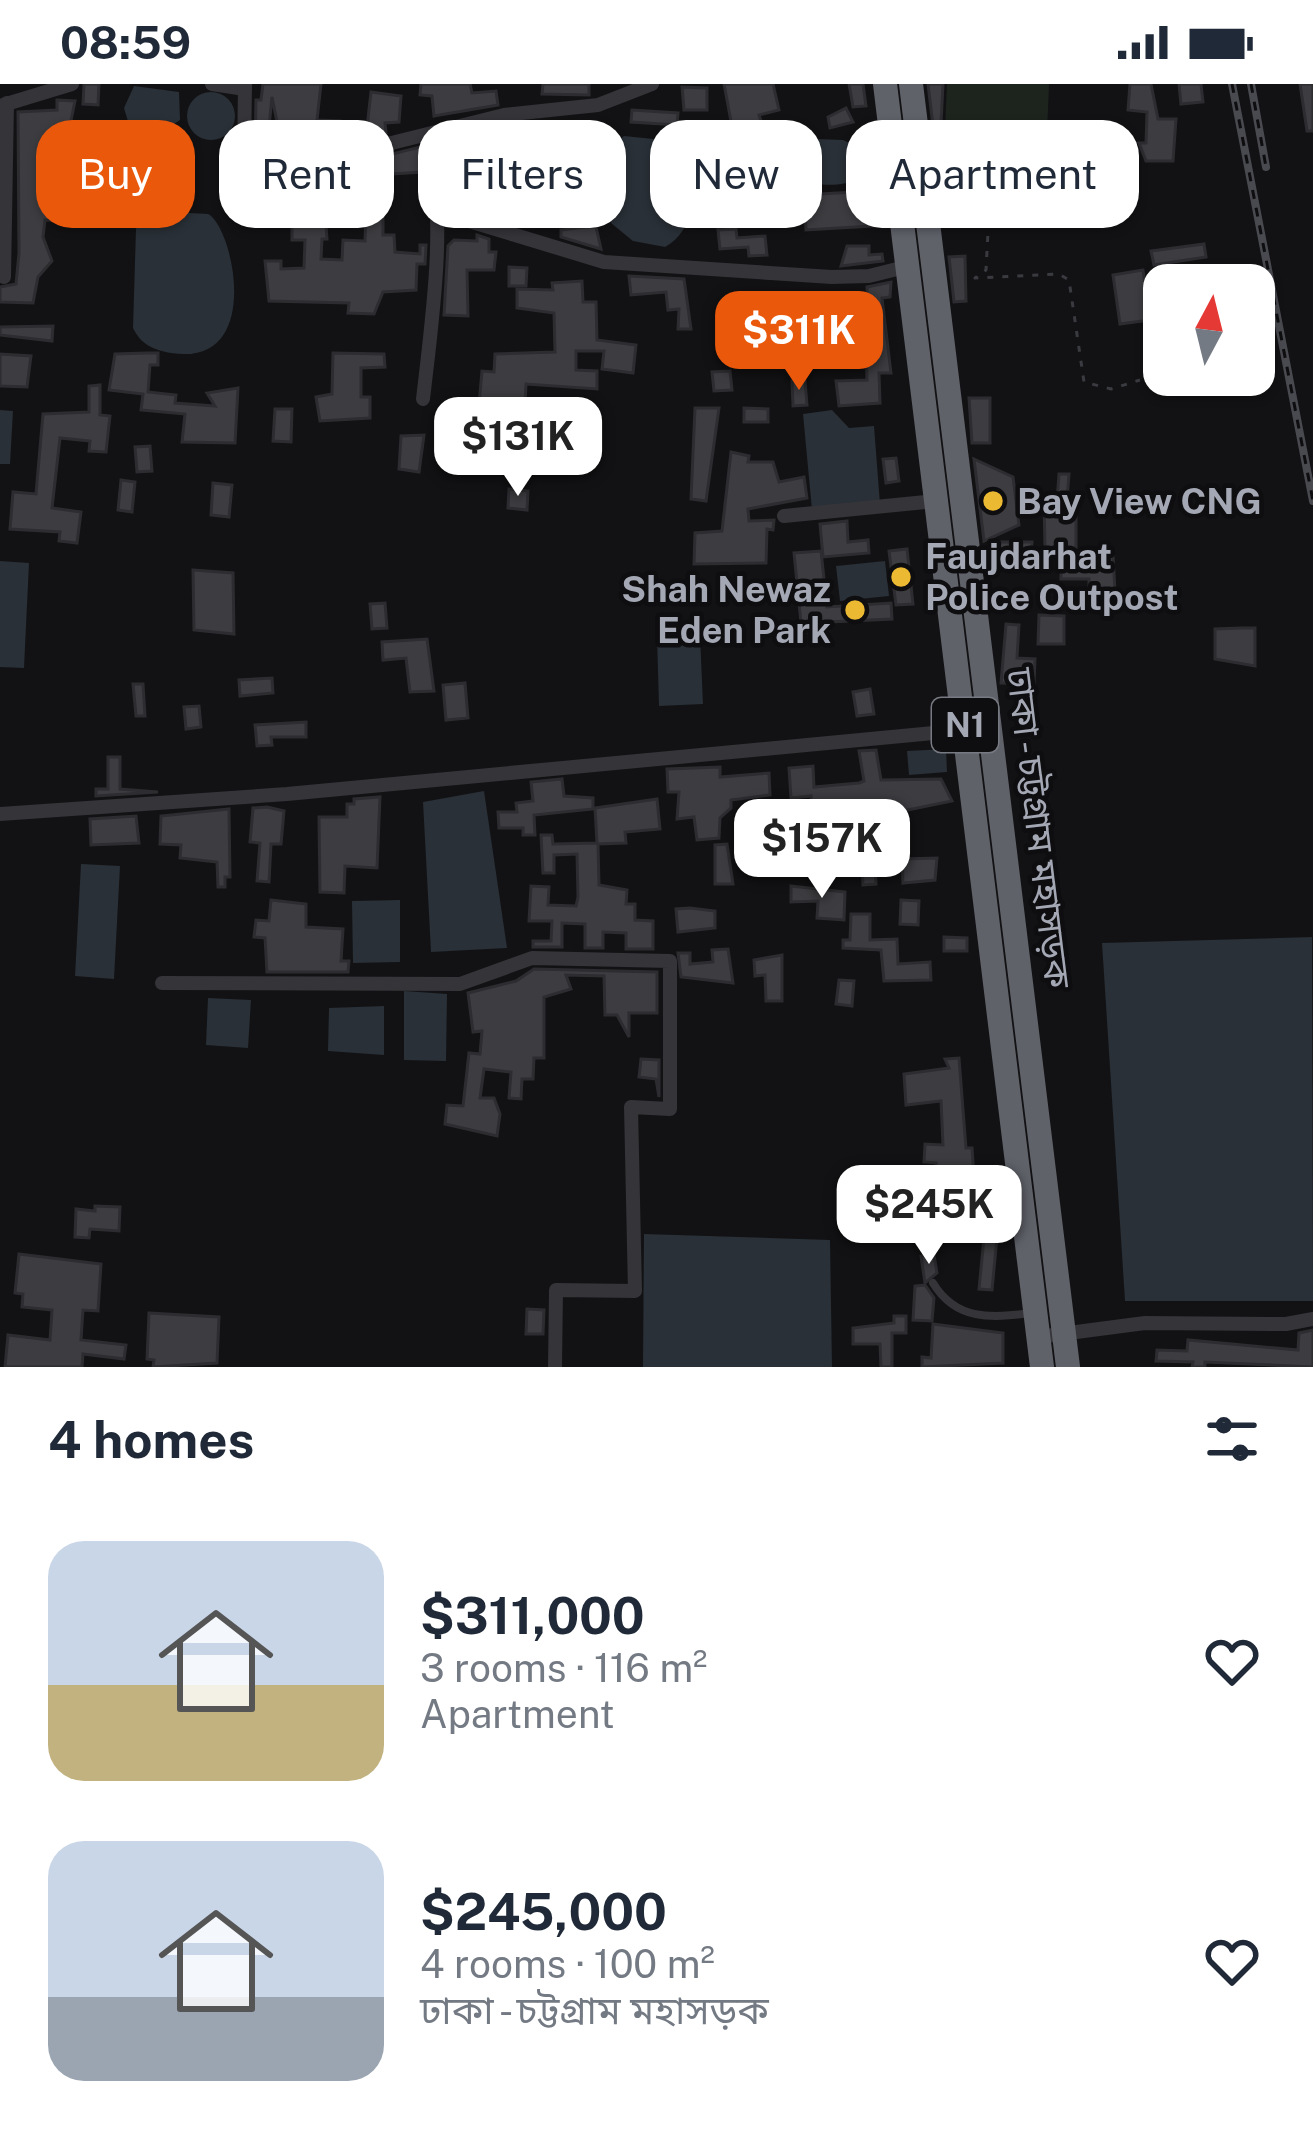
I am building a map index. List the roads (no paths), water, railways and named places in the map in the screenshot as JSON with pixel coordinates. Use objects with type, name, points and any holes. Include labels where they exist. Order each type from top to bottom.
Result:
[{"type":"highway","name":"ঢাকা - চট্টগ্রাম মহাসড়ক","points":[[885,84],[905,268],[1045,1327],[1068,1367]]},
{"type":"highway","name":"ঢাকা - চট্টগ্রাম মহাসড়ক","points":[[911,84],[1045,1327],[1042,1367]]},
{"type":"street","points":[[4,277],[4,105],[72,84]]},
{"type":"street","points":[[212,84],[245,86],[242,147],[244,160],[256,169],[275,172],[418,138]]},
{"type":"street","points":[[486,120],[598,105],[652,84]]},
{"type":"street","points":[[423,399],[439,295],[439,228]]},
{"type":"street","points":[[485,228],[604,262],[832,277],[905,268]]},
{"type":"street","points":[[784,516],[936,501]]},
{"type":"street","points":[[0,814],[287,794],[965,730]]},
{"type":"street","points":[[162,983],[460,984],[532,958],[670,961],[670,1108],[631,1107],[635,1291],[556,1290],[555,1367]]},
{"type":"street","points":[[1045,1327],[1313,1319]]},
{"type":"lane","points":[[933,1283],[944,1302],[971,1315],[1045,1327]]},
{"type":"railway","points":[[1232,84],[1313,501]]},
{"type":"railway","points":[[1251,84],[1266,167]]},
{"type":"place","name":"Bay View CNG","points":[[993,501]]},
{"type":"place","name":"Faujdarhat Police Outpost","points":[[901,577]]},
{"type":"place","name":"Shah Newaz Eden Park","points":[[855,610]]}]
